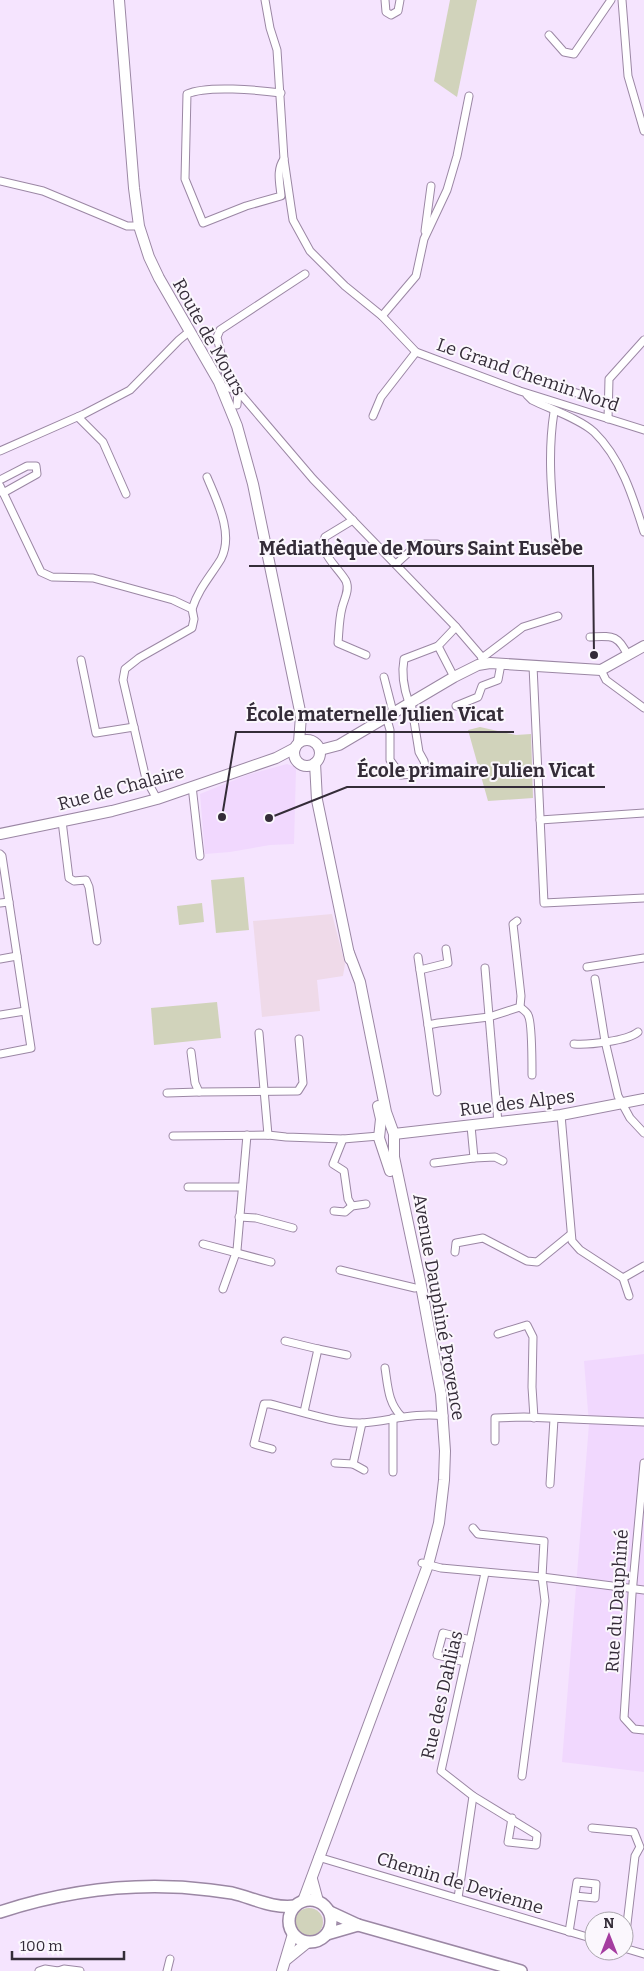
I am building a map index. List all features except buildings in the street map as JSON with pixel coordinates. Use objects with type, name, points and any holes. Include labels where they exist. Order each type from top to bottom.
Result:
[{"type":"main road","name":"Route de Mours","points":[[119,0],[134,188],[139,226],[149,257],[159,278],[222,381],[234,409],[253,484],[301,716],[313,741]]},
{"type":"main road","points":[[320,750],[340,744],[483,661],[500,664],[602,670],[644,646]]},
{"type":"main road","name":"Route de Mours","points":[[297,745],[301,716]]},
{"type":"main road","points":[[303,740],[313,741],[320,750],[319,758],[315,763],[300,762],[297,745],[303,740]]},
{"type":"main road","name":"Rue de Chalaire","points":[[0,834],[112,811],[157,799],[276,758],[297,745]]},
{"type":"main road","name":"Rue de Chalaire","points":[[276,758],[300,762]]},
{"type":"main road","name":"Avenue Dauphiné Provence","points":[[300,762],[317,800]]},
{"type":"main road","name":"Avenue Dauphiné Provence","points":[[299,1903],[312,1875],[384,1681],[439,1523],[445,1451],[420,1280],[394,1158],[380,1113],[357,1002],[349,953],[317,800],[315,763]]},
{"type":"main road","name":"Rue des Alpes","points":[[387,1135],[562,1115],[644,1099]]},
{"type":"main road","name":"Avenue Dauphiné Provence","points":[[387,1135],[398,1206],[440,1415]]},
{"type":"main road","points":[[312,1875],[318,1901]]},
{"type":"main road","points":[[0,1912],[59,1895],[140,1886],[174,1887],[232,1893],[264,1903],[287,1907],[299,1903],[318,1901],[330,1912],[358,1925],[521,1971]]},
{"type":"main road","points":[[264,1903],[291,1929],[297,1938],[308,1942],[358,1925]]},
{"type":"main road","points":[[283,1966],[291,1929],[289,1917],[299,1903]]},
{"type":"main road","points":[[327,1934],[331,1924],[330,1912]]},
{"type":"main road","points":[[283,1966],[308,1942]]},
{"type":"street","name":"Le Grand Chemin Nord","points":[[265,0],[270,28],[277,50],[284,159],[293,220],[310,251],[345,286],[382,316],[416,352],[525,393],[644,430]]},
{"type":"street","points":[[385,0],[386,12],[391,15],[398,11],[400,0]]},
{"type":"street","points":[[548,35],[564,52],[574,54],[611,0]]},
{"type":"street","points":[[622,0],[628,76],[644,131]]},
{"type":"street","points":[[281,93],[259,90],[218,90],[187,94],[185,179],[203,222],[246,206],[281,196],[279,165],[284,159]]},
{"type":"street","points":[[424,239],[447,190],[457,156],[469,96]]},
{"type":"street","points":[[0,181],[43,191],[128,226],[139,226]]},
{"type":"street","points":[[382,316],[416,276],[424,239],[431,186]]},
{"type":"street","points":[[238,391],[226,387],[222,381],[217,337],[220,330],[305,274]]},
{"type":"street","points":[[0,451],[78,417],[130,390],[190,331]]},
{"type":"street","points":[[608,419],[609,379],[644,340]]},
{"type":"street","points":[[373,416],[381,397],[416,352]]},
{"type":"street","points":[[522,374],[608,404]]},
{"type":"street","points":[[222,381],[238,391],[314,479],[456,627],[483,661],[523,627],[558,616]]},
{"type":"street","points":[[234,409],[238,391]]},
{"type":"street","points":[[525,393],[532,400],[554,412],[571,418],[594,432],[611,453],[624,475],[644,532]]},
{"type":"street","points":[[234,409],[249,403]]},
{"type":"street","points":[[554,412],[550,437],[549,469],[556,542]]},
{"type":"street","points":[[78,417],[103,442],[126,494]]},
{"type":"street","points":[[0,480],[27,466],[36,466],[37,474],[2,490],[41,572],[52,577],[93,578],[173,600],[192,609]]},
{"type":"street","points":[[157,799],[146,779],[123,680],[125,669],[139,658],[192,628],[194,619],[192,609],[196,594],[221,558],[226,544],[222,513],[207,477]]},
{"type":"street","points":[[353,520],[325,537],[323,549],[347,583],[347,594],[342,608],[338,643],[366,655]]},
{"type":"street","points":[[396,564],[418,544],[437,544]]},
{"type":"street","points":[[384,677],[389,714],[390,760],[401,775],[426,770],[424,760],[419,752],[410,703],[403,682],[402,668],[404,659],[438,646],[456,627]]},
{"type":"street","points":[[590,637],[608,636],[618,639],[628,656]]},
{"type":"street","points":[[438,646],[454,677]]},
{"type":"street","points":[[81,660],[96,733],[134,727]]},
{"type":"street","points":[[456,706],[478,697],[482,686],[498,680],[500,664]]},
{"type":"street","points":[[532,666],[544,903],[644,898]]},
{"type":"street","points":[[602,670],[606,680],[644,708]]},
{"type":"street","points":[[192,786],[200,856]]},
{"type":"street","points":[[540,820],[644,813]]},
{"type":"street","points":[[62,821],[69,878],[74,881],[86,880],[89,886],[97,941]]},
{"type":"street","points":[[0,854],[2,856],[31,1048],[0,1054]]},
{"type":"street","points":[[0,903],[9,902]]},
{"type":"street","points":[[517,921],[513,924],[521,996],[520,1007]]},
{"type":"street","points":[[420,970],[448,962],[446,949]]},
{"type":"street","points":[[0,959],[17,956]]},
{"type":"street","points":[[418,957],[437,1092]]},
{"type":"street","points":[[587,967],[644,958]]},
{"type":"street","points":[[485,968],[498,1123]]},
{"type":"street","points":[[595,979],[605,1041],[618,1096],[621,1104],[644,1133]]},
{"type":"street","points":[[428,1025],[489,1017],[520,1007]]},
{"type":"street","points":[[520,1007],[529,1016],[531,1025],[532,1075]]},
{"type":"street","points":[[0,1015],[25,1011]]},
{"type":"street","points":[[574,1044],[583,1045],[605,1041],[633,1035],[638,1032]]},
{"type":"street","points":[[259,1033],[266,1092],[268,1134]]},
{"type":"street","points":[[166,1094],[298,1091],[303,1083],[299,1039]]},
{"type":"street","points":[[191,1052],[195,1083],[199,1092]]},
{"type":"street","points":[[562,1115],[570,1235],[572,1241],[580,1250],[623,1278],[629,1296]]},
{"type":"street","points":[[471,1126],[474,1158]]},
{"type":"street","points":[[173,1136],[268,1134],[286,1137],[343,1139],[387,1135]]},
{"type":"street","points":[[223,1288],[235,1253],[247,1135]]},
{"type":"street","points":[[343,1139],[333,1164],[344,1171],[348,1199],[352,1206]]},
{"type":"street","points":[[434,1164],[474,1158],[495,1158],[503,1161]]},
{"type":"street","points":[[188,1187],[242,1187]]},
{"type":"street","points":[[334,1211],[345,1212],[352,1206],[366,1204]]},
{"type":"street","points":[[240,1217],[256,1218],[293,1228]]},
{"type":"street","points":[[455,1252],[456,1243],[483,1238],[527,1261],[537,1262],[570,1235]]},
{"type":"street","points":[[203,1244],[271,1262]]},
{"type":"street","points":[[623,1278],[644,1266]]},
{"type":"street","points":[[340,1270],[415,1288]]},
{"type":"street","points":[[498,1334],[527,1326],[533,1337],[532,1387],[534,1418]]},
{"type":"street","points":[[285,1341],[347,1355]]},
{"type":"street","points":[[304,1412],[318,1349]]},
{"type":"street","points":[[385,1368],[389,1397],[394,1409],[402,1417]]},
{"type":"street","points":[[272,1449],[254,1444],[264,1404],[348,1422],[362,1423],[402,1417],[440,1415]]},
{"type":"street","points":[[393,1418],[393,1472]]},
{"type":"street","points":[[495,1441],[496,1418],[554,1418],[644,1422]]},
{"type":"street","points":[[550,1484],[554,1418]]},
{"type":"street","points":[[353,1464],[362,1423]]},
{"type":"street","name":"Rue du Dauphiné","points":[[644,1462],[632,1589],[624,1718],[634,1729],[644,1730]]},
{"type":"street","points":[[335,1463],[353,1464],[364,1470]]},
{"type":"street","points":[[473,1528],[478,1534],[544,1541],[542,1577],[545,1601],[522,1776]]},
{"type":"street","points":[[425,1564],[485,1573],[542,1577],[644,1590]]},
{"type":"street","name":"Rue des Dahlias","points":[[474,1796],[441,1771],[485,1573]]},
{"type":"street","points":[[466,1662],[437,1654],[443,1633],[470,1640]]},
{"type":"street","points":[[458,1898],[474,1796],[512,1818],[537,1835],[536,1845],[508,1842],[512,1818]]},
{"type":"street","points":[[592,1828],[634,1832],[640,1847],[636,1856],[628,1911]]},
{"type":"street","name":"Chemin de Devienne","points":[[318,1856],[584,1936]]},
{"type":"street","points":[[569,1932],[575,1896]]},
{"type":"street","points":[[167,1971],[170,1959]]},
{"type":"street","points":[[39,1971],[45,1969],[80,1971]]},
{"type":"shaded area","points":[[287,764],[296,769],[294,844],[270,845],[205,854],[200,794],[247,775]]},
{"type":"shaded area","points":[[332,914],[345,964],[343,976],[317,980],[320,1011],[262,1017],[253,921]]},
{"type":"shaded area","points":[[644,1354],[644,1772],[562,1762],[589,1424],[584,1361]]},
{"type":"green space","points":[[450,0],[477,0],[457,97],[434,81]]},
{"type":"green space","points":[[480,727],[516,735],[531,734],[533,798],[488,801],[468,730]]},
{"type":"green space","points":[[244,877],[249,930],[216,933],[211,880]]},
{"type":"green space","points":[[202,903],[204,922],[179,925],[177,906]]},
{"type":"green space","points":[[217,1002],[221,1038],[154,1045],[151,1008]]},
{"type":"green space","points":[[309,1908],[319,1912],[323,1922],[319,1932],[309,1936],[299,1932],[295,1922],[299,1912]]},
{"type":"place","name":"Médiathèque de Mours Saint Eusèbe","points":[[594,655]]},
{"type":"place","name":"École maternelle Julien Vicat","points":[[222,817]]},
{"type":"place","name":"École primaire Julien Vicat","points":[[269,818]]}]
